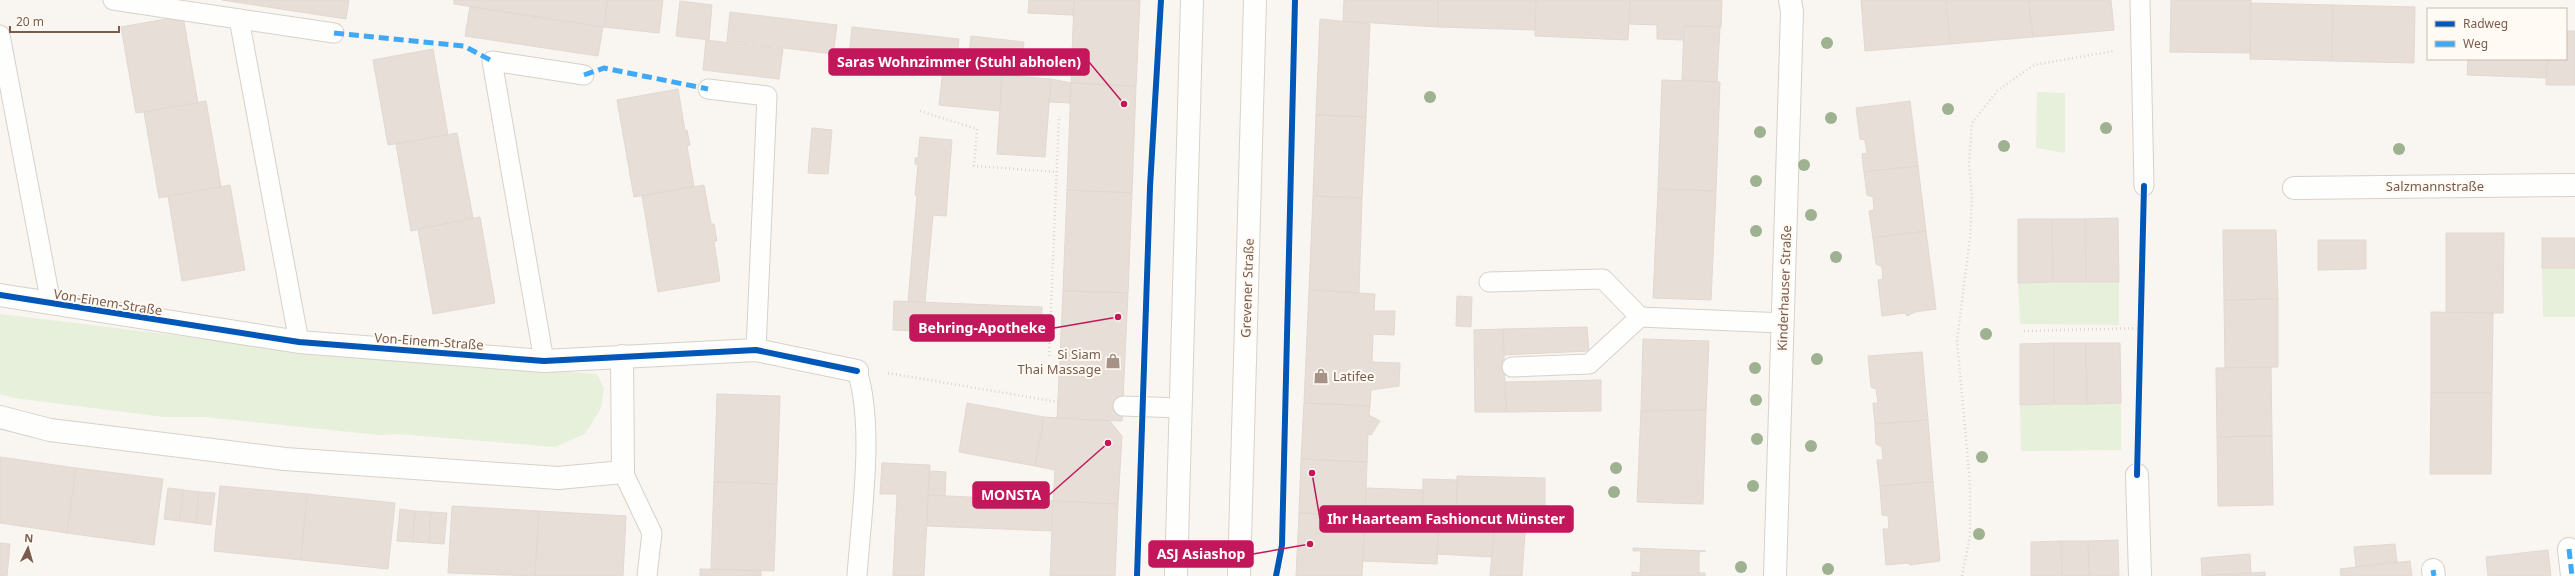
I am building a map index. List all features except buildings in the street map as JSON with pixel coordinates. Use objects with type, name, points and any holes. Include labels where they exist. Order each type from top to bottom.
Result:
[{"type":"street","points":[[1176,576],[1192,0]]},
{"type":"street","name":"Grevener Straße","points":[[1239,576],[1255,0]]},
{"type":"street","name":"Kinderhauser Straße","points":[[1775,576],[1792,12],[1790,0]]},
{"type":"street","name":"Salzmannstraße","points":[[2294,188],[2575,185]]},
{"type":"street","name":"Von-Einem-Straße","points":[[0,295],[298,342],[544,361],[756,350],[857,371]]},
{"type":"street","points":[[0,417],[50,430],[284,459],[558,478],[623,472],[622,356]]},
{"type":"street","points":[[2137,475],[2140,576]]},
{"type":"street","points":[[2569,548],[2572,576]]},
{"type":"lane","points":[[113,0],[334,33]]},
{"type":"lane","points":[[2140,0],[2144,186]]},
{"type":"lane","points":[[239,19],[298,342]]},
{"type":"lane","points":[[0,35],[51,304]]},
{"type":"lane","points":[[544,361],[492,61],[584,75]]},
{"type":"lane","points":[[708,89],[767,96],[756,350]]},
{"type":"lane","points":[[1488,282],[1603,279],[1640,317],[1783,323]]},
{"type":"lane","points":[[1512,367],[1589,364],[1640,317]]},
{"type":"lane","points":[[857,371],[865,405],[866,440],[857,576]]},
{"type":"lane","points":[[1123,406],[1180,408]]},
{"type":"lane","points":[[623,472],[652,532],[647,576]]},
{"type":"path","points":[[1962,576],[1970,536],[1970,483],[1957,340],[1970,238],[1972,198],[1969,163],[1972,123],[1998,90],[2034,65],[2120,50]]},
{"type":"path","points":[[920,111],[977,129],[974,166],[1057,172]]},
{"type":"path","points":[[1049,356],[1060,116]]},
{"type":"path","points":[[2141,320],[2141,336]]},
{"type":"path","points":[[2024,331],[2141,328]]},
{"type":"path","points":[[896,374],[1058,402]]},
{"type":"green space","points":[[2037,92],[2065,93],[2065,153],[2036,148]]},
{"type":"green space","points":[[2542,268],[2575,268],[2575,317],[2543,317]]},
{"type":"green space","points":[[2119,282],[2119,325],[2020,324],[2018,283]]},
{"type":"green space","points":[[0,314],[297,350],[597,374],[604,388],[601,408],[585,434],[555,447],[398,434],[378,435],[205,417],[164,417],[14,398],[0,394]]},
{"type":"green space","points":[[2121,403],[2121,450],[2021,451],[2020,405]]},
{"type":"marked path","points":[[334,33],[464,46],[492,61]]},
{"type":"marked path","points":[[584,75],[604,68],[708,89]]},
{"type":"marked path","points":[[2569,549],[2572,576]]},
{"type":"marked path","points":[[2433,570],[2434,576]]},
{"type":"cycle path","points":[[1137,576],[1150,187],[1161,0]]},
{"type":"cycle path","points":[[1276,576],[1282,545],[1295,0]]},
{"type":"cycle path","points":[[2137,475],[2144,186]]},
{"type":"cycle path","points":[[0,295],[299,342],[544,361],[756,350],[857,371]]},
{"type":"place","name":"Saras Wohnzimmer (Stuhl abholen)","points":[[1124,104]]},
{"type":"place","name":"Behring-Apotheke","points":[[1118,317]]},
{"type":"place","name":"Si Siam Thai Massage","points":[[1113,361]]},
{"type":"place","name":"Latifee","points":[[1321,376]]},
{"type":"place","name":"MONSTA","points":[[1108,443]]},
{"type":"place","name":"Ihr Haarteam Fashioncut Münster","points":[[1312,473]]},
{"type":"place","name":"ASJ Asiashop","points":[[1310,544]]}]
